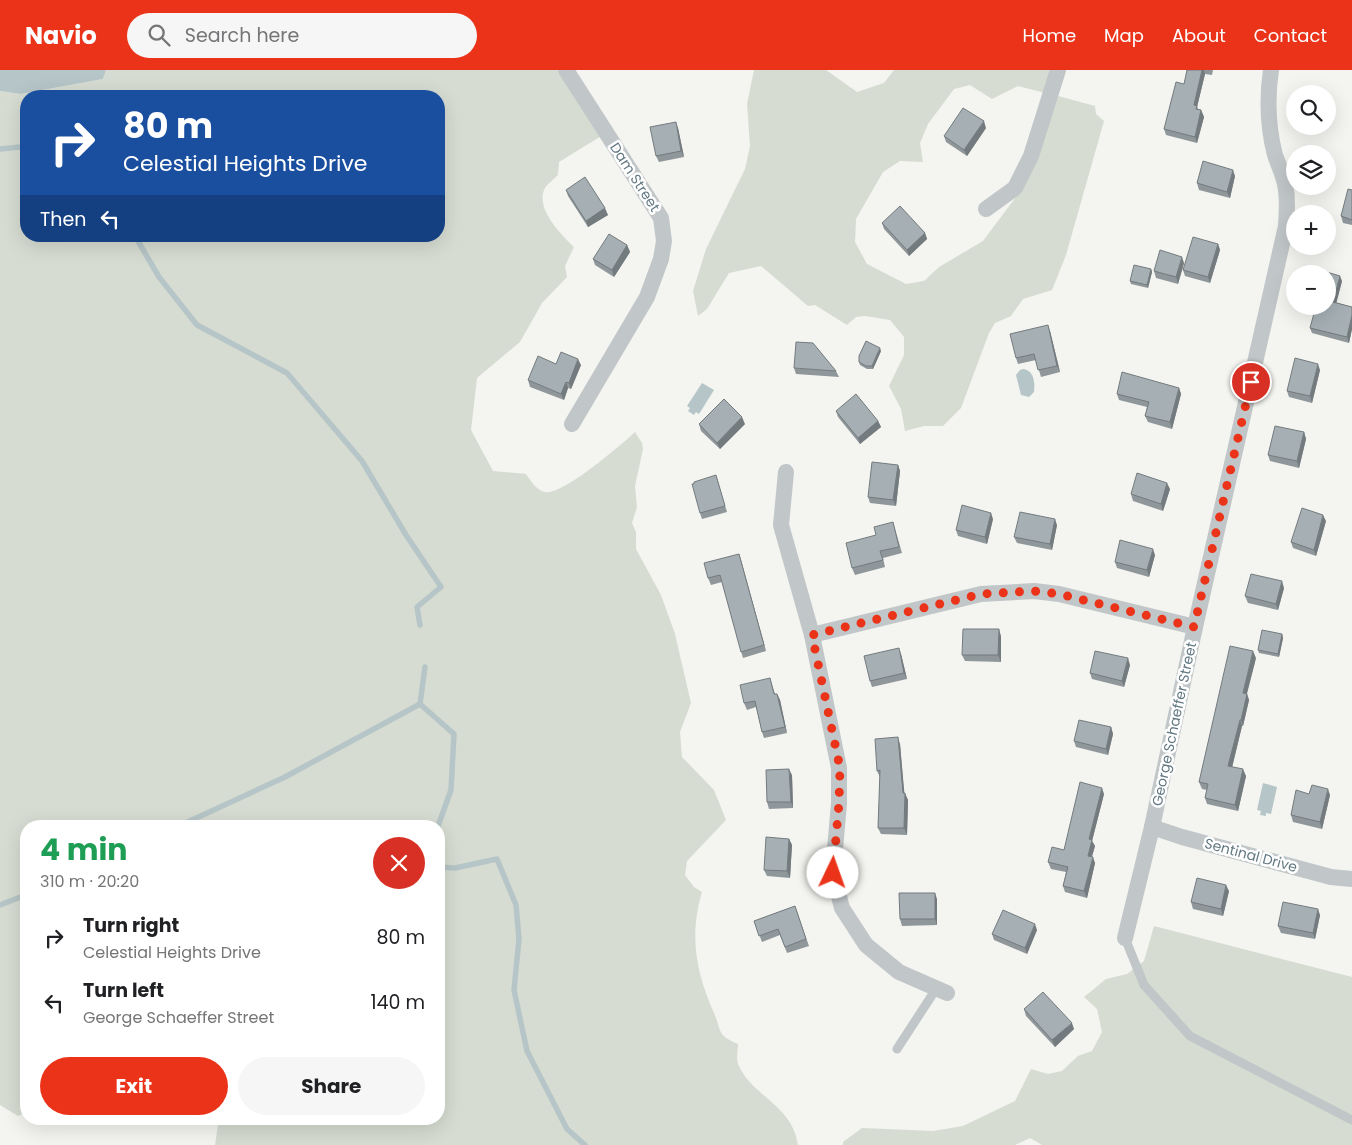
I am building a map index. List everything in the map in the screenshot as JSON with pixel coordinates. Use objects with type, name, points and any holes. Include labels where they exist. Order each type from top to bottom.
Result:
[{"type":"street","name":"Dam Street","points":[[566,70],[661,218],[664,241],[661,259],[647,297],[572,424]]},
{"type":"street","points":[[986,209],[1015,188],[1031,156],[1058,70]]},
{"type":"street","name":"George Schaeffer Street","points":[[1125,938],[1152,827],[1194,627],[1286,226],[1285,183],[1275,154],[1271,132],[1269,98],[1271,70]]},
{"type":"street","points":[[786,472],[781,525],[812,635],[840,768],[833,873],[842,908],[866,945],[898,972],[942,991]]},
{"type":"street","points":[[812,635],[981,594],[1006,591],[1034,591],[1059,594],[1194,627]]},
{"type":"street","name":"Sentinal Drive","points":[[1152,827],[1331,877],[1352,879]]},
{"type":"lane","points":[[1125,938],[1144,985],[1190,1036],[1352,1120]]},
{"type":"lane","points":[[897,1049],[942,991]]},
{"type":"shaded area","points":[[0,70],[106,70],[103,79],[43,90],[20,90],[20,94],[0,91]]},
{"type":"shaded area","points":[[106,70],[563,70],[603,135],[559,162],[558,175],[544,190],[544,206],[547,214],[557,229],[574,247],[565,266],[567,277],[542,303],[520,342],[477,378],[471,430],[493,471],[526,474],[536,487],[545,492],[553,491],[577,478],[605,458],[635,432],[642,443],[643,449],[635,486],[637,507],[632,523],[636,532],[636,549],[661,595],[675,634],[691,703],[680,732],[682,757],[714,790],[726,820],[687,861],[685,875],[694,887],[702,892],[698,908],[695,939],[699,968],[721,1032],[726,1038],[738,1044],[738,1064],[744,1075],[788,1120],[798,1145],[215,1145],[218,1125],[445,1125],[445,820],[20,820],[20,1115],[18,1116],[0,1105],[0,91],[20,94],[20,242],[445,242],[445,90],[43,90],[103,79]]},
{"type":"shaded area","points":[[754,70],[826,70],[857,92],[884,83],[894,70],[1066,70],[1058,96],[1095,106],[1096,114],[1104,121],[1066,255],[1052,290],[1023,299],[1011,316],[995,323],[989,333],[961,408],[943,426],[924,426],[905,431],[901,409],[889,386],[904,355],[904,337],[890,320],[865,316],[856,317],[847,325],[815,305],[808,306],[761,266],[729,273],[707,309],[698,316],[693,291],[706,249],[745,169],[750,146],[747,104]],"holes":[[[970,85],[992,99],[1018,86],[1057,96],[1025,185],[983,241],[939,267],[924,281],[906,284],[867,264],[855,242],[856,219],[883,172],[900,161],[923,162],[920,143],[928,124],[954,89]]]},
{"type":"shaded area","points":[[1023,369],[1032,374],[1034,381],[1034,392],[1029,397],[1021,395],[1016,375]]},
{"type":"shaded area","points":[[702,383],[714,390],[699,414],[696,412],[694,415],[688,411],[690,408],[687,406]]},
{"type":"shaded area","points":[[1263,783],[1277,787],[1271,814],[1266,813],[1266,816],[1260,815],[1261,811],[1257,810]]},
{"type":"shaded area","points":[[1154,926],[1352,977],[1352,1145],[1042,1145],[1030,1138],[1015,1145],[843,1145],[843,1142],[862,1128],[933,1131],[963,1126],[1015,1101],[1031,1069],[1048,1074],[1062,1071],[1078,1056],[1092,1051],[1102,1032],[1097,1009],[1084,997],[1106,979],[1127,974],[1144,961]]},
{"type":"building","points":[[1187,70],[1202,70],[1194,105],[1197,106],[1196,109],[1201,110],[1195,137],[1164,129],[1176,82],[1184,84]]},
{"type":"building","points":[[963,108],[984,121],[964,150],[944,136]]},
{"type":"building","points":[[676,122],[681,151],[656,156],[650,127]]},
{"type":"building","points":[[1203,161],[1233,170],[1227,192],[1197,183]]},
{"type":"building","points":[[585,177],[605,208],[586,221],[566,190]]},
{"type":"building","points":[[1348,189],[1352,190],[1352,220],[1341,216]]},
{"type":"building","points":[[900,206],[925,233],[907,250],[882,223]]},
{"type":"building","points":[[609,234],[627,245],[612,270],[593,259]]},
{"type":"building","points":[[1193,237],[1218,244],[1208,277],[1183,270]]},
{"type":"building","points":[[1160,250],[1182,257],[1176,277],[1154,271]]},
{"type":"building","points":[[1134,265],[1151,269],[1147,285],[1130,281]]},
{"type":"building","points":[[1336,275],[1340,276],[1336,291]]},
{"type":"building","points":[[1336,303],[1352,307],[1347,337],[1310,328],[1314,315],[1336,315]]},
{"type":"building","points":[[1048,325],[1057,366],[1038,370],[1034,354],[1016,358],[1010,334]]},
{"type":"building","points":[[866,341],[880,348],[872,366],[866,366],[859,362],[859,356]]},
{"type":"building","points":[[796,342],[813,343],[836,371],[794,368]]},
{"type":"building","points":[[561,352],[578,359],[569,383],[566,382],[561,394],[528,380],[538,356],[556,364]]},
{"type":"building","points":[[1295,358],[1318,364],[1310,396],[1287,391]]},
{"type":"building","points":[[1122,372],[1179,388],[1170,422],[1145,416],[1149,402],[1117,394]]},
{"type":"building","points":[[856,394],[878,421],[858,438],[836,411]]},
{"type":"building","points":[[724,399],[742,417],[717,443],[699,424]]},
{"type":"building","points":[[1275,426],[1304,432],[1297,461],[1268,455]]},
{"type":"building","points":[[872,462],[898,465],[893,500],[868,497]]},
{"type":"building","points":[[1137,473],[1167,483],[1161,504],[1131,494]]},
{"type":"building","points":[[716,475],[725,506],[700,513],[692,484]]},
{"type":"building","points":[[962,505],[991,513],[985,537],[956,530]]},
{"type":"building","points":[[1302,508],[1323,515],[1314,550],[1291,542]]},
{"type":"building","points":[[1020,512],[1055,519],[1050,544],[1014,537]]},
{"type":"building","points":[[893,522],[899,547],[880,551],[883,560],[852,568],[846,543],[876,535],[874,527]]},
{"type":"building","points":[[1120,540],[1153,549],[1147,570],[1115,562]]},
{"type":"building","points":[[739,554],[764,645],[741,652],[720,575],[708,578],[704,563]]},
{"type":"building","points":[[1251,574],[1282,581],[1276,604],[1245,596]]},
{"type":"building","points":[[963,629],[999,629],[998,655],[962,655]]},
{"type":"building","points":[[1262,630],[1282,634],[1278,654],[1258,650]]},
{"type":"building","points":[[1230,646],[1253,651],[1243,693],[1247,694],[1228,766],[1243,769],[1235,805],[1205,798],[1208,784],[1199,782]]},
{"type":"building","points":[[899,648],[904,673],[870,681],[864,656]]},
{"type":"building","points":[[1095,651],[1128,658],[1122,681],[1090,673]]},
{"type":"building","points":[[770,678],[774,694],[777,694],[785,727],[762,732],[755,701],[744,703],[740,685]]},
{"type":"building","points":[[1079,720],[1111,727],[1106,749],[1074,741]]},
{"type":"building","points":[[898,737],[903,793],[905,793],[904,828],[878,828],[880,770],[877,771],[875,739]]},
{"type":"building","points":[[789,769],[791,802],[767,802],[766,770]]},
{"type":"building","points":[[1080,782],[1102,788],[1089,839],[1092,840],[1088,856],[1093,857],[1084,891],[1063,886],[1068,867],[1048,862],[1052,847],[1064,850]]},
{"type":"building","points":[[1312,785],[1328,789],[1320,822],[1291,815],[1296,790],[1309,794]]},
{"type":"building","points":[[766,837],[789,839],[787,871],[764,870]]},
{"type":"building","points":[[1197,878],[1226,885],[1221,909],[1191,902]]},
{"type":"building","points":[[899,893],[935,893],[935,919],[900,919]]},
{"type":"building","points":[[1283,902],[1318,909],[1313,933],[1278,926]]},
{"type":"building","points":[[795,906],[806,939],[785,947],[778,929],[759,936],[754,921]]},
{"type":"building","points":[[1003,910],[1035,924],[1025,948],[992,934]]},
{"type":"building","points":[[1043,992],[1072,1023],[1052,1040],[1024,1009]]},
{"type":"waterway","points":[[0,149],[20,147]]},
{"type":"waterway","points":[[139,242],[159,277],[197,325],[287,373],[362,461],[406,535],[441,587],[417,607],[420,625]]},
{"type":"waterway","points":[[425,667],[420,704],[454,734],[451,790],[440,820]]},
{"type":"waterway","points":[[192,820],[285,777],[420,704]]},
{"type":"waterway","points":[[445,867],[455,868],[497,859],[516,905],[519,939],[514,990],[527,1051],[567,1129],[585,1145]]},
{"type":"waterway","points":[[0,905],[20,897]]},
{"type":"route","points":[[833,873],[840,768],[812,635],[981,594],[1006,591],[1034,591],[1059,594],[1194,627],[1251,382]]}]
